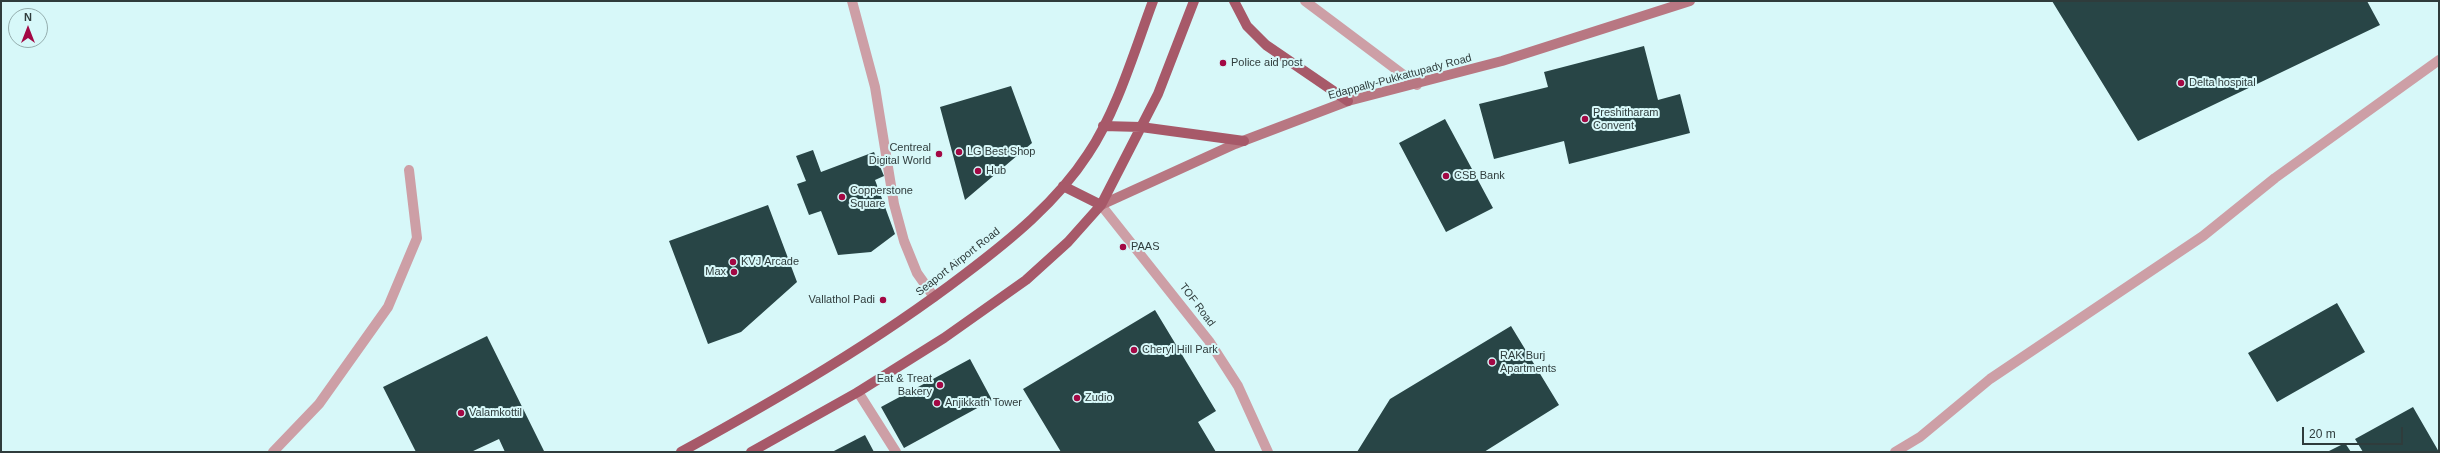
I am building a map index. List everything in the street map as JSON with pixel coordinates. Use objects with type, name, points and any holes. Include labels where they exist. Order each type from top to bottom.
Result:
[{"type":"main road","name":"Seaport Airport Road","points":[[681,452],[844,358],[934,297],[997,250],[1048,203],[1064,186],[1089,153],[1103,126],[1123,80],[1153,1]]},
{"type":"main road","points":[[751,452],[858,392],[944,338],[1026,280],[1068,242],[1101,205],[1158,94],[1194,1]]},
{"type":"main road","points":[[1234,1],[1247,26],[1266,45],[1348,101]]},
{"type":"main road","name":"Edappally-Pukkattupady Road","points":[[1101,205],[1244,141],[1348,101],[1502,61],[1690,1]]},
{"type":"main road","points":[[1103,126],[1141,127],[1244,141]]},
{"type":"main road","points":[[1064,186],[1101,205]]},
{"type":"street","points":[[852,1],[875,87],[894,204],[902,234],[917,273],[934,297]]},
{"type":"street","points":[[1306,1],[1417,84]]},
{"type":"street","points":[[1895,452],[1920,437],[1990,379],[2203,236],[2275,178],[2439,60]]},
{"type":"street","points":[[273,452],[319,404],[388,307],[417,238],[409,170]]},
{"type":"street","name":"TOF Road","points":[[1101,205],[1210,341],[1238,386],[1268,452]]},
{"type":"street","points":[[858,392],[896,452]]},
{"type":"building","name":"Delta hospital","points":[[2052,1],[2367,1],[2380,25],[2138,141]]},
{"type":"building","name":"Preshitharam Convent","points":[[1644,46],[1658,100],[1680,94],[1690,133],[1569,164],[1564,141],[1494,159],[1479,104],[1548,87],[1544,72]]},
{"type":"building","name":"Hub","points":[[1011,86],[1032,143],[965,200],[940,107]]},
{"type":"building","name":"CSB Bank","points":[[1445,119],[1493,208],[1446,232],[1399,143]]},
{"type":"building","name":"Copperstone Square","points":[[813,150],[821,172],[874,152],[884,176],[875,180],[895,234],[871,252],[838,255],[821,211],[809,215],[797,184],[806,181],[796,156]]},
{"type":"building","name":"KVJ Arcade","points":[[768,205],[797,282],[741,332],[708,344],[669,241]]},
{"type":"building","points":[[2337,303],[2365,352],[2277,402],[2248,353]]},
{"type":"building","name":"Cheryl Hill Park","points":[[1155,310],[1216,411],[1198,422],[1216,452],[1061,452],[1023,389]]},
{"type":"building","name":"RAK Burj Apartments","points":[[1511,326],[1559,405],[1484,452],[1357,452],[1390,399]]},
{"type":"building","name":"Valamkottil","points":[[487,336],[544,451],[505,452],[499,439],[471,452],[416,452],[383,387]]},
{"type":"building","name":"Anjikkath Tower","points":[[970,359],[992,400],[904,448],[881,407]]},
{"type":"building","points":[[2413,407],[2439,452],[2363,452],[2355,439]]},
{"type":"building","points":[[865,435],[874,452],[832,452]]},
{"type":"building","points":[[2345,443],[2351,452],[2327,452]]},
{"type":"place","name":"Police aid post","points":[[1223,63]]},
{"type":"place","name":"Delta hospital","points":[[2181,83]]},
{"type":"place","name":"Preshitharam Convent","points":[[1585,119]]},
{"type":"place","name":"LG Best Shop","points":[[959,152]]},
{"type":"place","name":"Centreal Digital World","points":[[939,154]]},
{"type":"place","name":"Hub","points":[[978,171]]},
{"type":"place","name":"CSB Bank","points":[[1446,176]]},
{"type":"place","name":"Copperstone Square","points":[[842,197]]},
{"type":"place","name":"PAAS","points":[[1123,247]]},
{"type":"place","name":"KVJ Arcade","points":[[733,262]]},
{"type":"place","name":"Max","points":[[734,272]]},
{"type":"place","name":"Vallathol Padi","points":[[883,300]]},
{"type":"place","name":"Cheryl Hill Park","points":[[1134,350]]},
{"type":"place","name":"RAK Burj Apartments","points":[[1492,362]]},
{"type":"place","name":"Eat & Treat Bakery","points":[[940,385]]},
{"type":"place","name":"Zudio","points":[[1077,398]]},
{"type":"place","name":"Anjikkath Tower","points":[[937,403]]},
{"type":"place","name":"Valamkottil","points":[[461,413]]}]
